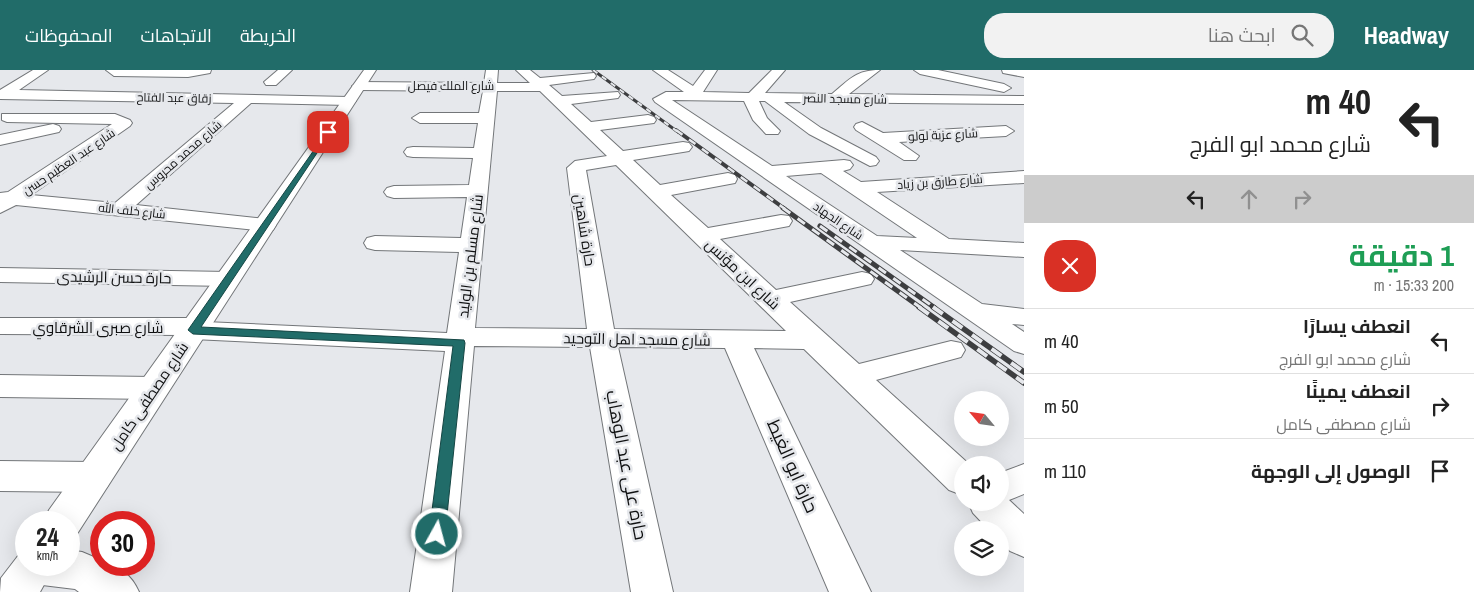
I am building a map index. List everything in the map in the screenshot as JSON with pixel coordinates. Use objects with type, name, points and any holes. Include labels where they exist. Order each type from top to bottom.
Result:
[{"type":"street","points":[[1,95],[42,70]]},
{"type":"street","points":[[112,70],[114,72],[188,73],[205,70]]},
{"type":"street","points":[[658,70],[698,94],[711,70]]},
{"type":"street","points":[[772,131],[761,120],[751,97],[779,70]]},
{"type":"street","points":[[834,99],[850,84],[874,70]]},
{"type":"street","points":[[920,70],[1024,92]]},
{"type":"street","points":[[255,86],[288,76]]},
{"type":"street","points":[[540,85],[589,76]]},
{"type":"street","name":"شارع الملك فيصل","points":[[355,85],[491,78],[540,85]]},
{"type":"street","name":"شارع مسلم بن الوليد","points":[[431,592],[491,78]]},
{"type":"street","points":[[920,99],[965,79]]},
{"type":"street","name":"زقاق عبد الفتاح","points":[[1,95],[227,99],[255,86],[355,85]]},
{"type":"street","name":"شارع مصطفى كامل","points":[[71,511],[265,225],[355,85]]},
{"type":"street","points":[[540,85],[613,95]]},
{"type":"street","name":"شارع ابن مؤنس","points":[[540,85],[854,376],[954,472]]},
{"type":"street","points":[[16,86],[109,87]]},
{"type":"street","name":"شارع محمد محروس","points":[[120,210],[255,86]]},
{"type":"street","name":"شارع مسجد النصر","points":[[666,96],[698,94],[770,98],[1024,100]]},
{"type":"street","name":"شارع الجهاد","points":[[666,96],[660,99],[661,101],[1024,345]]},
{"type":"street","points":[[766,172],[870,161],[816,130],[770,98]]},
{"type":"street","points":[[855,99],[880,113]]},
{"type":"street","points":[[942,99],[985,120]]},
{"type":"street","name":"شارع عبد العظيم حسن","points":[[4,201],[124,125],[119,120],[7,117]]},
{"type":"street","points":[[420,118],[486,118]]},
{"type":"street","points":[[0,140],[98,119]]},
{"type":"street","points":[[587,127],[648,120]]},
{"type":"street","points":[[896,122],[921,136]]},
{"type":"street","points":[[862,127],[910,156]]},
{"type":"street","name":"شارع عزبة لولو","points":[[880,138],[1006,131]]},
{"type":"street","points":[[619,158],[683,147]]},
{"type":"street","points":[[412,152],[482,153]]},
{"type":"street","name":"حارة شاهين","points":[[602,338],[576,168],[581,165],[619,158]]},
{"type":"street","points":[[825,166],[944,246]]},
{"type":"street","points":[[1015,178],[1024,191]]},
{"type":"street","name":"شارع طارق بن زياد","points":[[857,188],[1015,178]]},
{"type":"street","points":[[656,192],[728,179]]},
{"type":"street","points":[[394,192],[477,191]]},
{"type":"street","name":"شارع خلف الله","points":[[4,201],[120,210],[265,225]]},
{"type":"street","points":[[702,236],[780,221]]},
{"type":"street","points":[[871,242],[1024,250]]},
{"type":"street","points":[[375,243],[471,245]]},
{"type":"street","name":"حارة حسن الرشيدى","points":[[0,275],[228,279]]},
{"type":"street","points":[[770,299],[862,279]]},
{"type":"street","points":[[975,312],[1024,318]]},
{"type":"street","name":"شارع صبرى الشرقاوي","points":[[0,326],[194,329],[460,340]]},
{"type":"street","name":"شارع مسجد اهل التوحيد","points":[[460,340],[602,338],[813,340]]},
{"type":"street","name":"حارة على عبد الوهاب","points":[[602,338],[652,592]]},
{"type":"street","name":"حارة ابو الغيط","points":[[735,339],[850,592]]},
{"type":"street","points":[[854,376],[951,350]]},
{"type":"street","points":[[0,386],[154,388]]},
{"type":"street","points":[[0,476],[94,477]]},
{"type":"street","points":[[1009,485],[1024,479]]},
{"type":"street","points":[[995,511],[1024,539]]},
{"type":"street","points":[[21,580],[82,571],[118,592]]},
{"type":"railway","points":[[593,70],[678,132]]},
{"type":"railway","points":[[676,130],[785,209]]},
{"type":"railway","points":[[783,208],[921,308]]},
{"type":"railway","points":[[820,226],[935,308]]},
{"type":"railway","points":[[919,307],[1024,383]]},
{"type":"railway","points":[[933,307],[1024,372]]},
{"type":"route","points":[[328,132],[193,330],[460,343],[437,534]]}]
